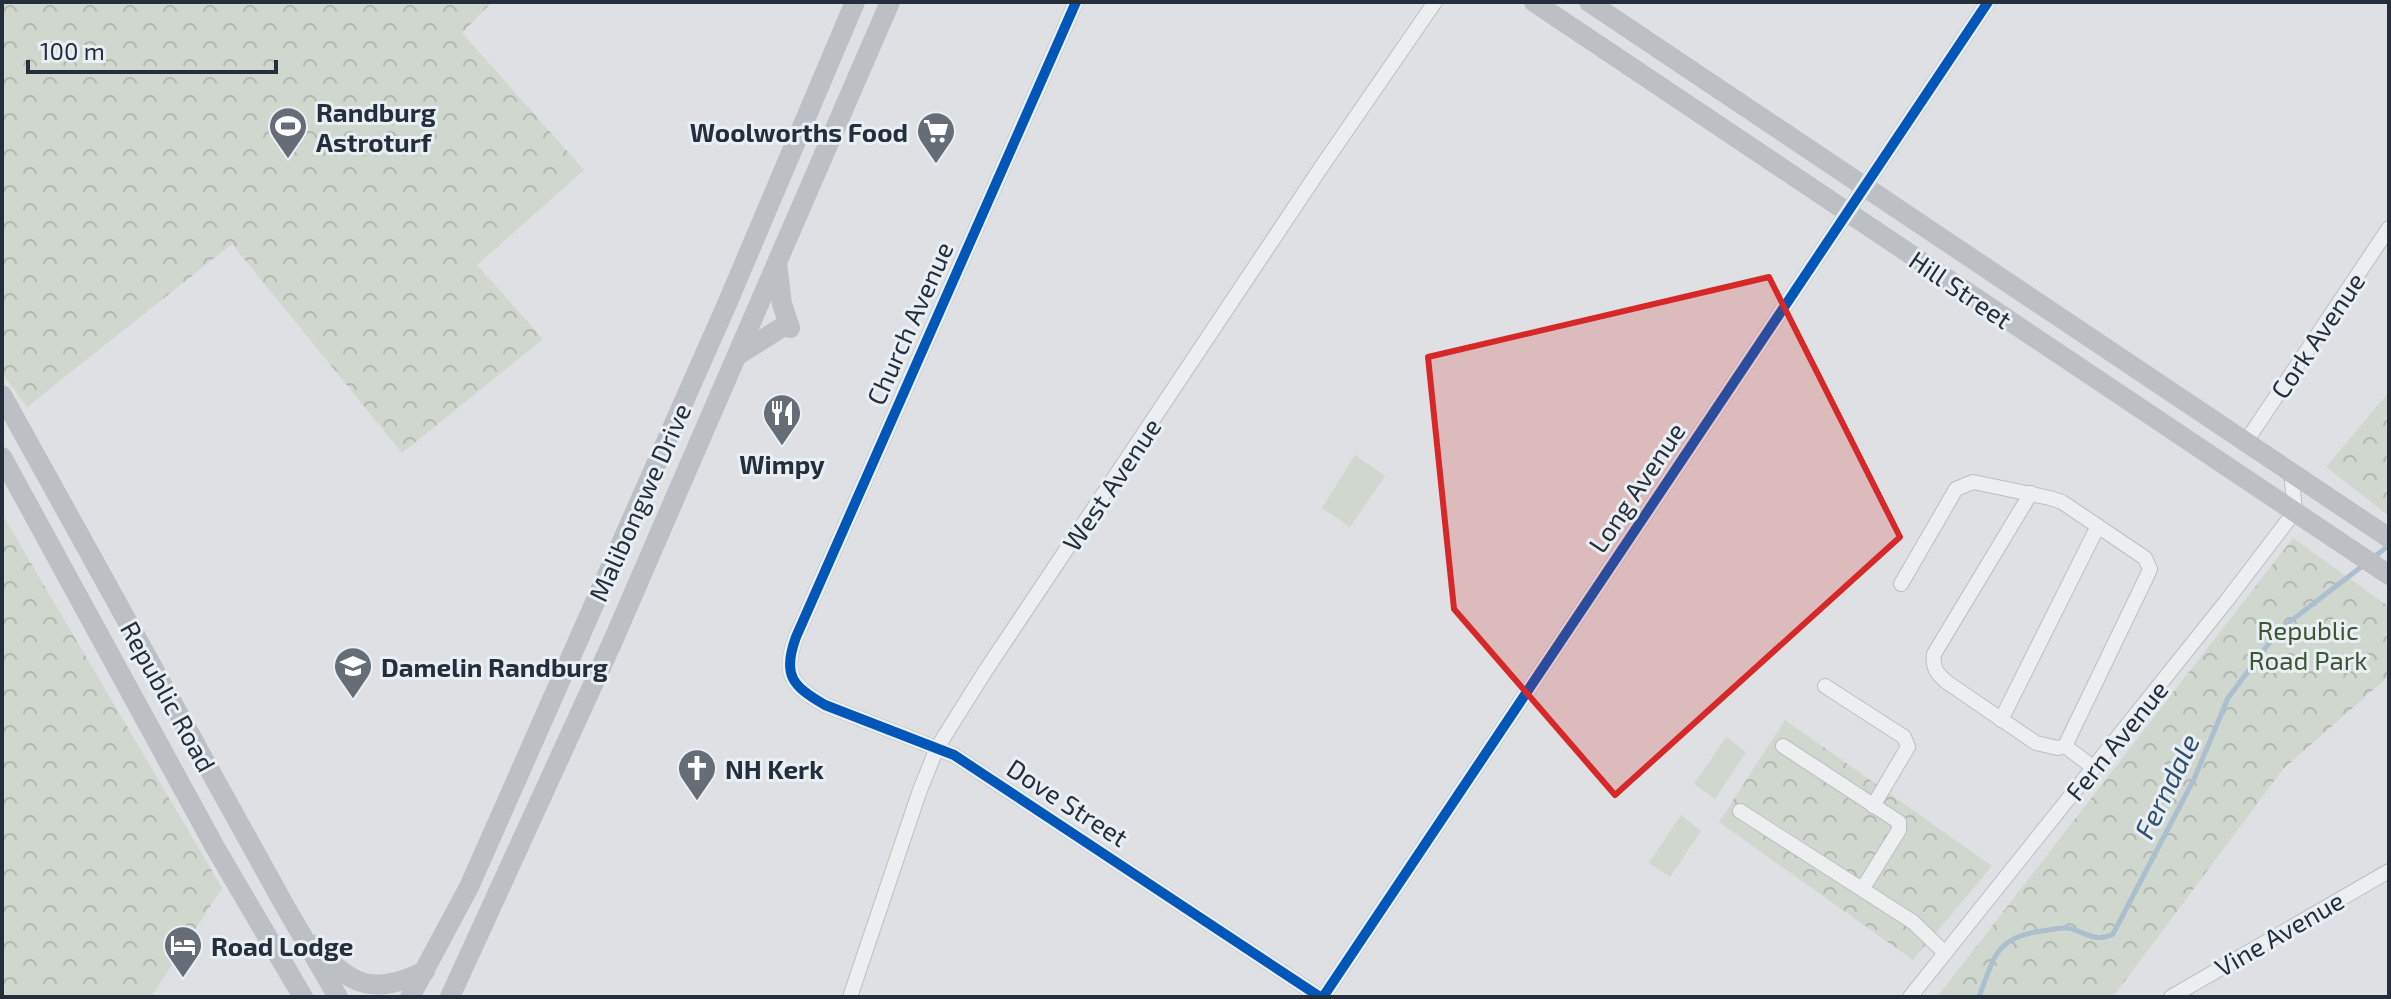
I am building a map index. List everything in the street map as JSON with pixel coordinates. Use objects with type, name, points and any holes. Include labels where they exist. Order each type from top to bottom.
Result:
[{"type":"main road","name":"Malibongwe Drive","points":[[410,997],[469,887],[521,772],[727,304],[855,2]]},
{"type":"main road","name":"Malibongwe Drive","points":[[453,994],[612,643],[890,2]]},
{"type":"main road","name":"Hill Street","points":[[1534,2],[2389,575]]},
{"type":"main road","name":"Hill Street","points":[[1589,2],[2384,534]]},
{"type":"main road","points":[[738,355],[787,327],[777,259]]},
{"type":"main road","name":"Republic Road","points":[[2,395],[338,997]]},
{"type":"main road","name":"Republic Road","points":[[2,457],[216,849],[303,997]]},
{"type":"main road","points":[[286,908],[326,958],[353,980],[366,985],[392,985],[425,971]]},
{"type":"street","name":"Church Avenue","points":[[788,664],[796,637],[893,414],[1076,2]]},
{"type":"street","name":"West Avenue","points":[[850,997],[937,748],[1322,166],[1435,2]]},
{"type":"street","name":"Long Avenue","points":[[1321,997],[1988,2]]},
{"type":"street","name":"Cork Avenue","points":[[2245,443],[2389,228]]},
{"type":"street","points":[[2291,472],[2295,511]]},
{"type":"street","points":[[1901,584],[1956,489],[1973,482],[2031,493],[2062,502],[2145,558],[2150,569],[2065,746],[2058,748],[2036,743],[1948,683],[1932,664],[1934,654],[2031,493]]},
{"type":"street","name":"Fern Avenue","points":[[1910,997],[2295,511]]},
{"type":"street","points":[[2001,720],[2098,526]]},
{"type":"street","name":"Dove Street","points":[[788,664],[792,679],[799,688],[825,705],[937,748],[984,773],[1321,997]]},
{"type":"street","points":[[1825,686],[1907,741],[1908,747],[1873,806]]},
{"type":"street","points":[[1783,746],[1899,822],[1900,826],[1863,888]]},
{"type":"street","points":[[2065,746],[2094,768]]},
{"type":"street","points":[[1740,811],[1913,922],[1945,953]]},
{"type":"street","name":"Vine Avenue","points":[[2171,997],[2389,871]]},
{"type":"highlighted area","points":[[1769,277],[1900,537],[1615,795],[1454,609],[1428,357]]},
{"type":"green space","points":[[2,2],[489,2],[462,33],[584,170],[477,265],[543,339],[402,453],[232,244],[27,407],[2,373]]},
{"type":"green space","points":[[2389,392],[2389,516],[2326,467]]},
{"type":"green space","points":[[1355,455],[1385,476],[1350,527],[1322,508]]},
{"type":"green space","points":[[2,514],[222,888],[151,997],[2,997]]},
{"type":"green space","name":"Republic Road Park","points":[[2293,538],[2389,607],[2389,676],[2283,769],[2113,997],[1937,997]]},
{"type":"green space","points":[[1785,720],[1992,866],[1913,960],[1719,822]]},
{"type":"green space","points":[[1726,737],[1746,752],[1715,799],[1694,784]]},
{"type":"green space","points":[[1681,815],[1701,831],[1670,877],[1649,863]]},
{"type":"waterway","name":"Ferndale","points":[[2373,558],[2389,545]]},
{"type":"waterway","name":"Ferndale","points":[[1979,997],[1998,952],[2014,938],[2061,928],[2097,937],[2113,934],[2194,779],[2228,698],[2279,630],[2365,564]]},
{"type":"cycle path","points":[[1076,2],[796,637],[790,670],[798,685],[825,705],[954,755],[1320,997]]},
{"type":"cycle path","points":[[1323,997],[1988,2]]},
{"type":"place","name":"Randburg Astroturf","points":[[288,160]]},
{"type":"place","name":"Woolworths Food","points":[[936,165]]},
{"type":"place","name":"Wimpy","points":[[782,447]]},
{"type":"place","name":"Damelin Randburg","points":[[353,700]]},
{"type":"place","name":"NH Kerk","points":[[697,802]]},
{"type":"place","name":"Road Lodge","points":[[183,979]]}]
